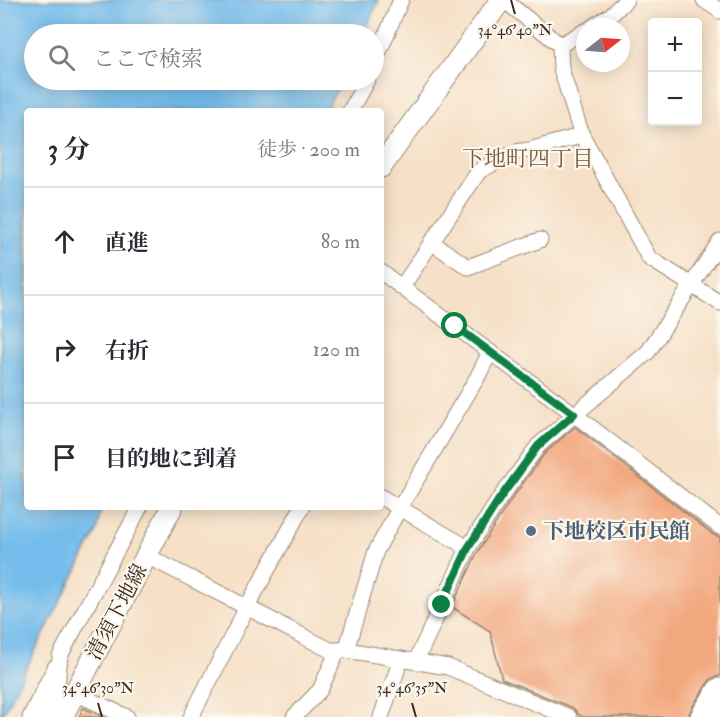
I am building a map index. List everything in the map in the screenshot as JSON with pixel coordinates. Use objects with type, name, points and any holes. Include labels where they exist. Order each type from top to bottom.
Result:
[{"type":"highway","points":[[704,717],[720,692]]},
{"type":"main road","points":[[384,163],[503,0]]},
{"type":"main road","name":"清須下地線","points":[[62,717],[170,510]]},
{"type":"street","points":[[384,40],[401,0]]},
{"type":"street","points":[[503,0],[560,45],[561,69],[581,133],[649,258],[720,303]]},
{"type":"street","points":[[606,18],[626,0]]},
{"type":"street","points":[[704,0],[720,11]]},
{"type":"street","points":[[560,45],[576,36]]},
{"type":"street","points":[[352,108],[362,90]]},
{"type":"street","points":[[402,287],[479,171],[515,152],[562,141],[581,133]]},
{"type":"street","points":[[431,242],[468,267],[540,240]]},
{"type":"street","points":[[381,717],[408,660],[468,548],[500,498],[538,446],[648,352],[720,241]]},
{"type":"street","points":[[384,274],[574,414],[720,527]]},
{"type":"street","points":[[294,717],[320,690],[342,650],[376,551],[490,352]]},
{"type":"street","points":[[384,499],[468,548]]},
{"type":"street","points":[[30,717],[138,510]]},
{"type":"street","points":[[191,717],[247,607],[300,510]]},
{"type":"street","points":[[147,556],[330,650],[448,667],[570,717]]},
{"type":"street","points":[[44,717],[57,687],[60,656]]},
{"type":"street","points":[[75,693],[127,717]]},
{"type":"water","points":[[0,0],[379,0],[368,24],[24,24],[24,90],[337,90],[327,108],[24,108],[24,510],[102,510],[99,516],[98,529],[1,717]]},
{"type":"building","points":[[575,427],[714,535],[720,537],[720,676],[712,678],[707,684],[688,717],[583,717],[573,708],[502,679],[490,631],[452,607],[477,553],[508,504],[545,453]]},
{"type":"building","points":[[83,708],[104,717],[79,717]]},
{"type":"place","name":"下地校区市民館","points":[[531,531]]},
{"type":"district","name":"下地町四丁目","points":[[528,159]]},
{"type":"route","points":[[442,605],[468,548],[500,498],[538,446],[574,414],[455,326]]}]
